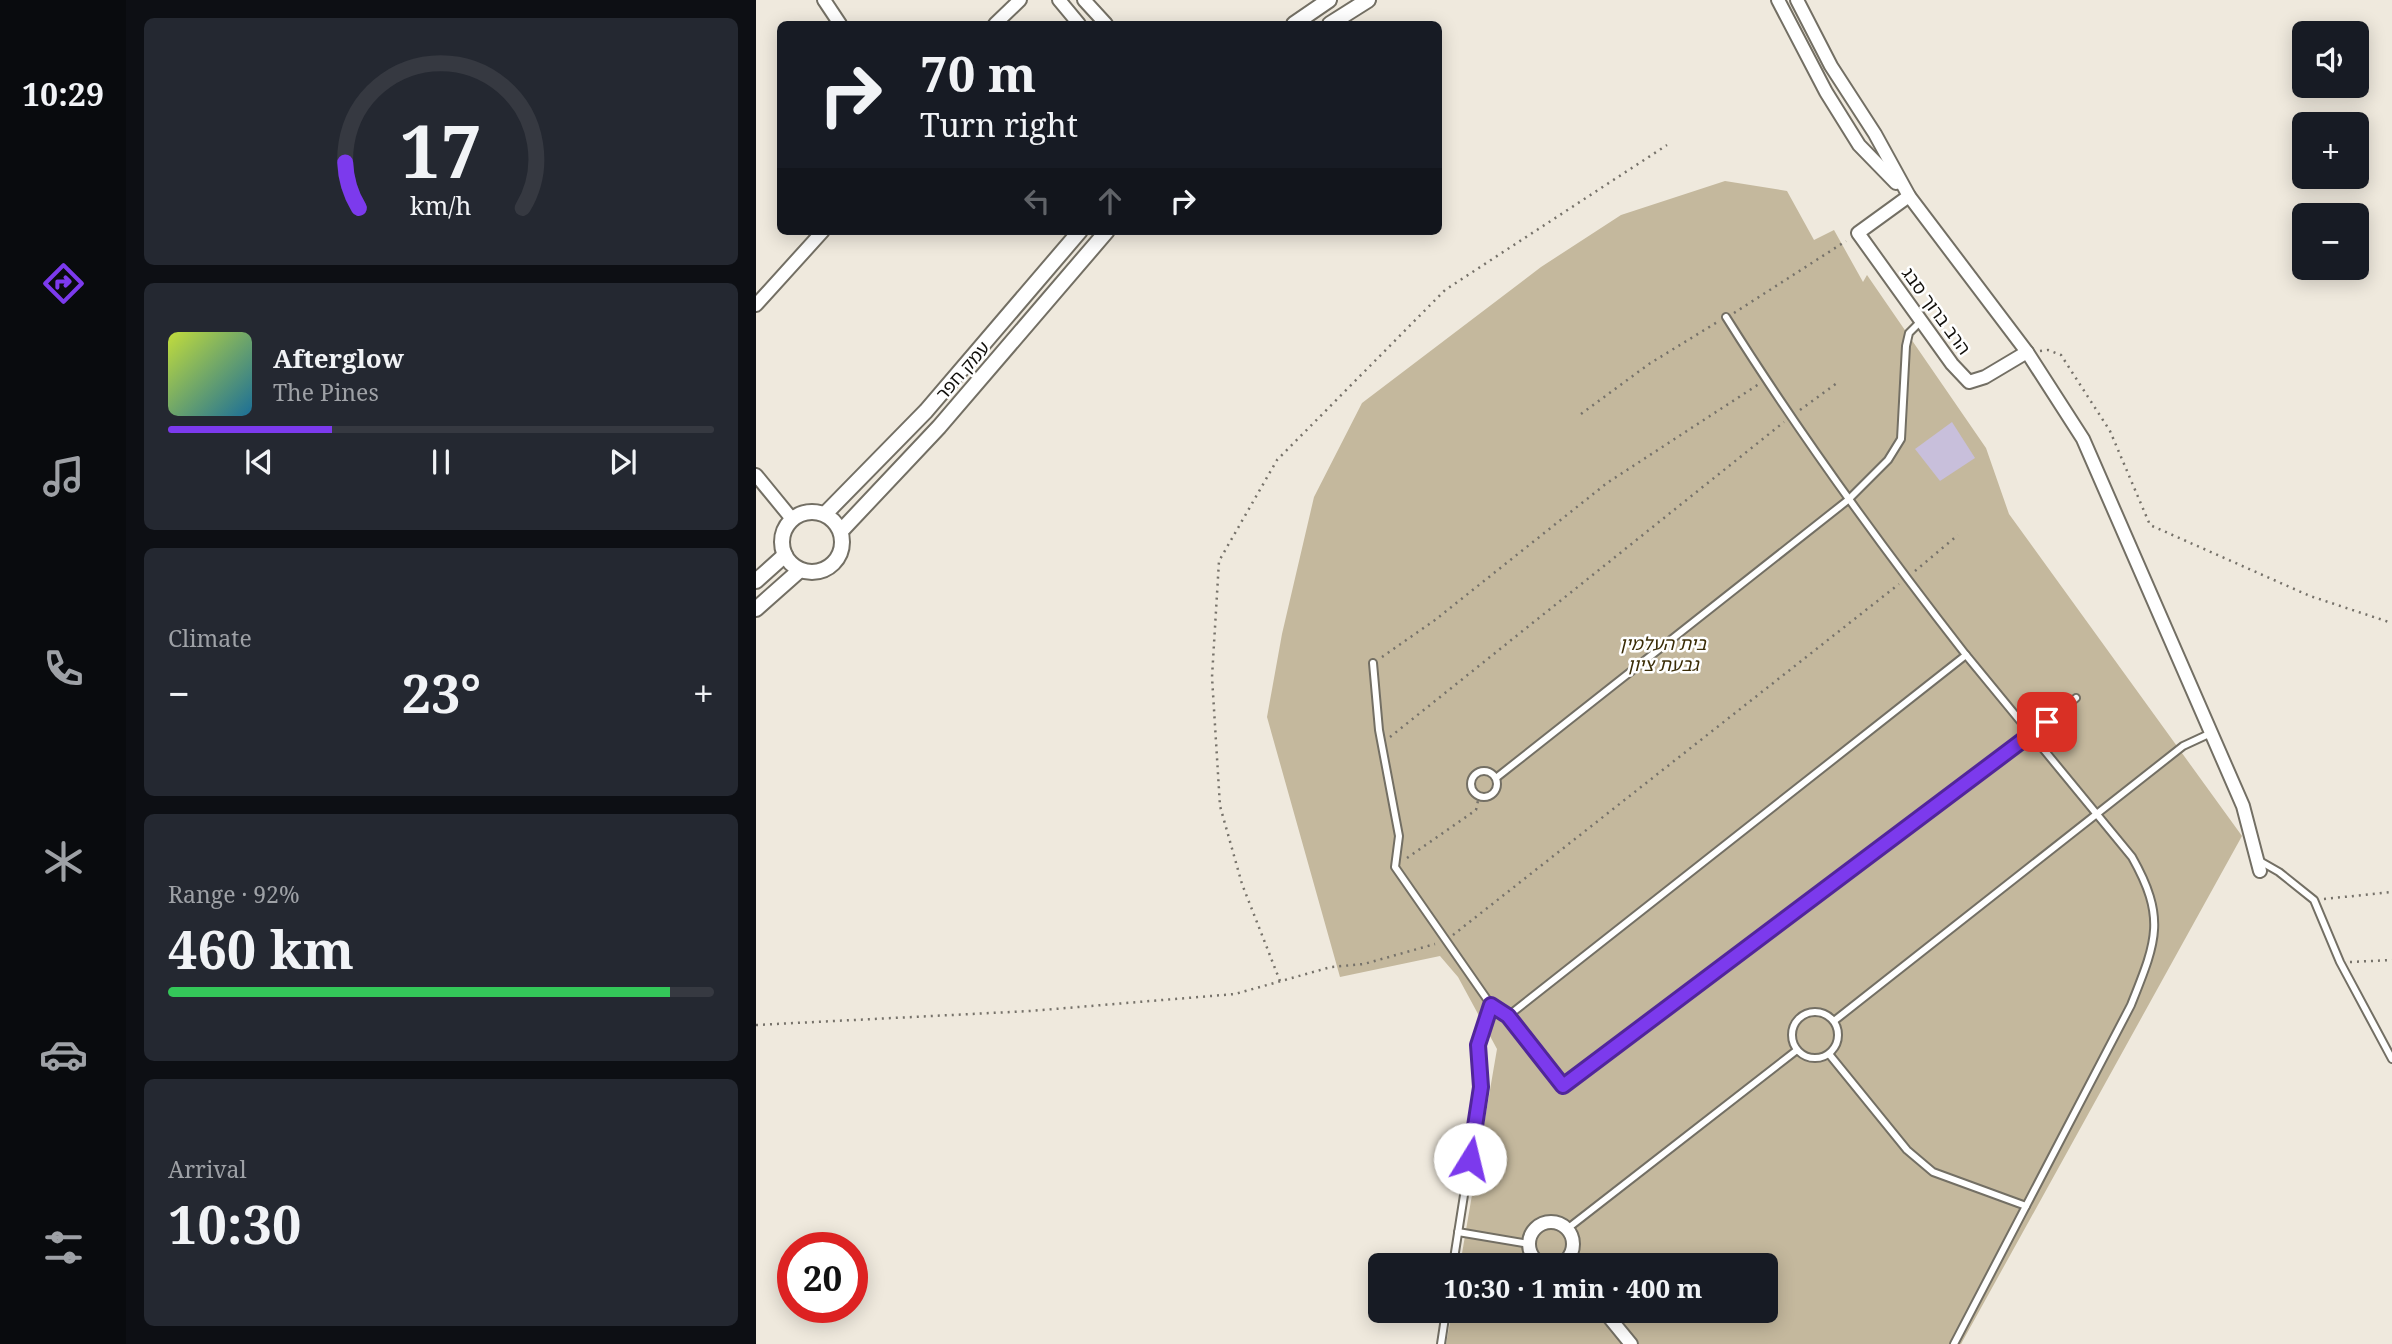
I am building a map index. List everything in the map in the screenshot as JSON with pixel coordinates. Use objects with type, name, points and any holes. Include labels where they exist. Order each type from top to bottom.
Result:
[{"type":"street","points":[[824,0],[838,21]]},
{"type":"street","points":[[998,21],[1020,0]]},
{"type":"street","points":[[1059,0],[1076,21]]},
{"type":"street","points":[[1084,0],[1103,21]]},
{"type":"street","points":[[1298,21],[1329,0]]},
{"type":"street","points":[[1335,21],[1368,0]]},
{"type":"street","points":[[1778,0],[1826,92],[1859,145],[1909,196],[2062,402],[2104,481],[2243,806],[2259,865]]},
{"type":"street","points":[[1797,0],[1831,66],[1875,134],[1909,196]]},
{"type":"street","name":"הרב ברוך סבג","points":[[1909,196],[1858,233],[1921,321],[1969,382],[1985,377],[2027,352]]},
{"type":"street","points":[[756,305],[819,235]]},
{"type":"street","name":"עמק חפר","points":[[825,514],[926,411],[1077,235]]},
{"type":"street","name":"עמק חפר","points":[[841,531],[939,427],[1104,235]]},
{"type":"street","points":[[756,475],[792,519]]},
{"type":"street","points":[[805,512],[825,514],[841,531],[843,546],[839,557],[831,566],[820,572],[800,570],[785,555],[782,538],[792,519],[805,512]]},
{"type":"street","points":[[756,581],[785,555]]},
{"type":"street","points":[[756,610],[800,570]]},
{"type":"street","points":[[1532,1253],[1529,1244],[1534,1230],[1545,1223],[1554,1222],[1567,1229],[1573,1239],[1570,1253]]},
{"type":"street","points":[[1614,1323],[1631,1344]]},
{"type":"lane","points":[[1726,317],[1790,418],[1906,578],[2132,858],[2148,886],[2157,925],[2146,968],[2132,1004],[1954,1344]]},
{"type":"lane","points":[[1496,778],[1486,770],[1475,774],[1471,786],[1479,796],[1488,796],[1495,791],[1496,778],[1848,500],[1888,460],[1901,439],[1909,333],[1921,321]]},
{"type":"lane","points":[[1508,1016],[1966,655]]},
{"type":"lane","points":[[1373,663],[1381,744],[1399,836],[1395,867],[1491,1005],[1508,1016],[1563,1086],[2032,734],[2076,698]]},
{"type":"lane","points":[[1833,1021],[2183,746],[2211,733]]},
{"type":"lane","points":[[2259,865],[2279,872],[2314,900],[2340,962],[2392,1059]]},
{"type":"lane","points":[[1455,1253],[1481,1087],[1478,1045],[1491,1005]]},
{"type":"lane","points":[[1822,1013],[1833,1021],[1838,1038],[1829,1054],[1815,1058],[1797,1050],[1791,1036],[1801,1017],[1822,1013]]},
{"type":"lane","points":[[1567,1229],[1797,1050]]},
{"type":"lane","points":[[1829,1054],[1906,1150],[1933,1172],[2026,1206]]},
{"type":"lane","points":[[1458,1232],[1529,1244]]},
{"type":"lane","points":[[1441,1344],[1444,1323]]},
{"type":"path","points":[[1280,981],[1242,884],[1220,806],[1212,677],[1219,561],[1277,460],[1445,290],[1667,145]]},
{"type":"path","points":[[2027,352],[2048,350],[2061,355],[2110,431],[2150,525],[2310,596],[2392,623]]},
{"type":"path","points":[[1373,663],[1435,620],[1607,483],[1765,380]]},
{"type":"path","points":[[1381,744],[1837,383]]},
{"type":"path","points":[[756,1025],[1030,1011],[1235,994],[1331,967],[1364,964],[1409,954],[1447,940],[1958,535]]},
{"type":"path","points":[[1395,867],[1476,810],[1479,796]]},
{"type":"path","points":[[2314,900],[2392,892]]},
{"type":"path","points":[[2340,962],[2392,960]]},
{"type":"green space","name":"בית העלמין גבעת ציון","points":[[1725,181],[1787,191],[1814,240],[1834,230],[1863,282],[1867,275],[1986,448],[2009,514],[2242,836],[1961,1344],[1446,1344],[1450,1323],[1778,1323],[1778,1253],[1462,1253],[1497,1049],[1458,977],[1440,956],[1340,977],[1267,717],[1282,634],[1314,497],[1362,403],[1541,267],[1621,215]]},
{"type":"building","points":[[1952,422],[1975,458],[1940,481],[1915,449]]},
{"type":"route","points":[[1470,1159],[1481,1087],[1478,1045],[1491,1005],[1508,1016],[1563,1086],[2047,722]]}]
